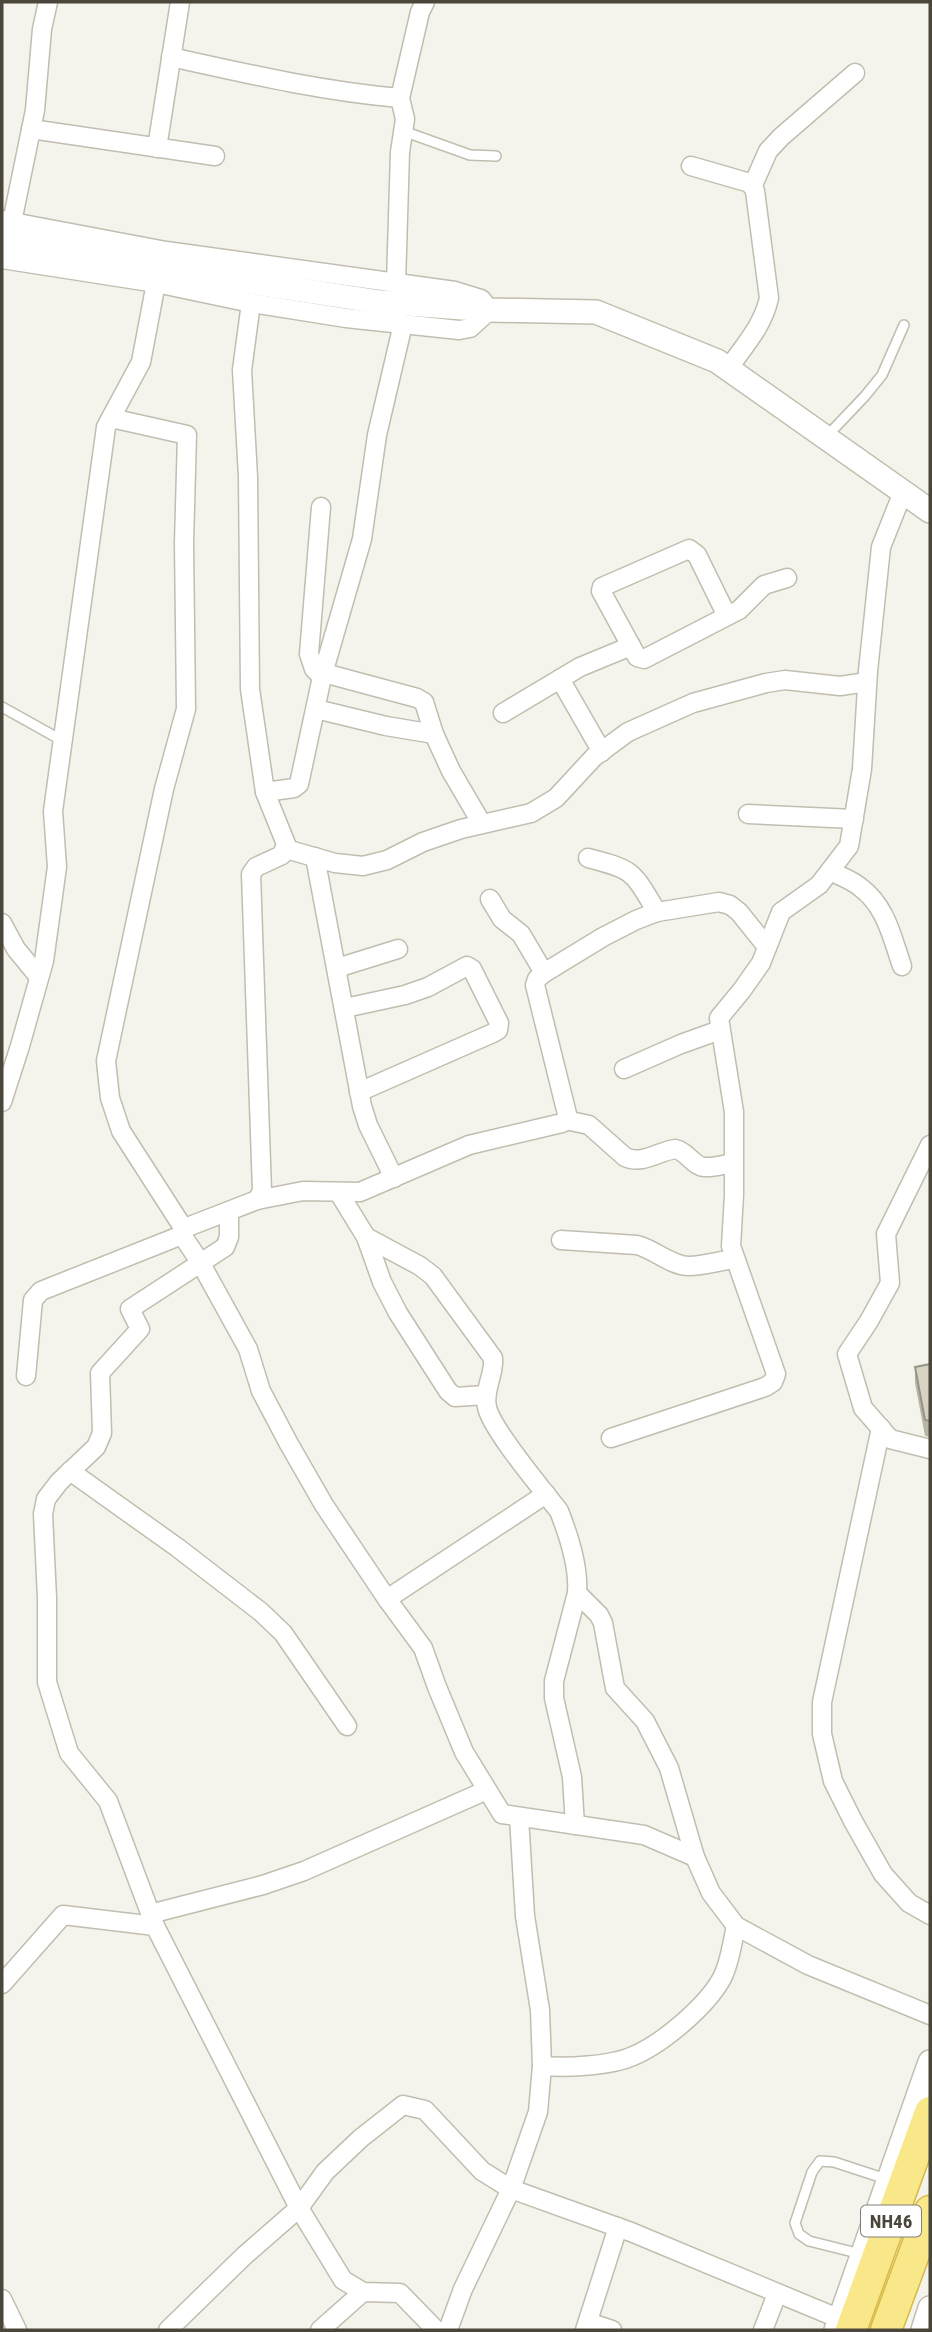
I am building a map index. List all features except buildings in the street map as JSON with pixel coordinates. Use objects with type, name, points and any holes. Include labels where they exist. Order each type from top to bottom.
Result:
[{"type":"highway","name":"NH46","points":[[842,2327],[896,2182],[930,2112]]},
{"type":"highway","name":"NH46","points":[[886,2330],[930,2211]]},
{"type":"street","points":[[5,227],[35,110],[41,29],[48,2]]},
{"type":"street","points":[[157,148],[180,2]]},
{"type":"street","points":[[396,283],[400,152],[405,119],[400,98],[420,12],[425,2]]},
{"type":"street","points":[[171,57],[318,89],[400,98]]},
{"type":"street","points":[[728,369],[759,327],[769,298],[753,186],[768,151],[780,137],[855,73]]},
{"type":"street","points":[[31,130],[215,156]]},
{"type":"street","points":[[691,166],[753,186]]},
{"type":"street","points":[[5,227],[470,295],[481,299],[490,310]]},
{"type":"street","points":[[5,227],[150,267],[380,302],[490,310],[596,312],[717,361],[930,511]]},
{"type":"street","points":[[2,259],[156,283],[251,303],[459,330],[470,328],[490,310]]},
{"type":"street","points":[[2,1102],[40,976],[57,867],[54,811],[106,428],[141,362],[156,283]]},
{"type":"street","points":[[251,303],[242,370],[248,477],[250,689],[265,792],[286,844],[282,855],[256,867],[251,874],[262,1191],[257,1200]]},
{"type":"street","points":[[265,792],[299,785],[323,675],[362,539],[377,435],[403,324]]},
{"type":"street","points":[[111,418],[187,435],[184,543],[186,709],[164,789],[106,1061],[110,1098],[121,1131],[183,1232],[248,1349],[261,1391],[324,1504],[387,1599],[424,1648],[436,1687],[464,1752],[502,1814],[644,1836],[695,1857]]},
{"type":"street","points":[[611,1438],[765,1387],[773,1382],[775,1367],[731,1246],[734,1112],[719,1018],[761,963],[781,912],[819,885],[849,846],[862,769],[867,682],[881,547],[903,492]]},
{"type":"street","points":[[321,507],[309,654],[314,669],[323,675],[424,702],[434,734],[451,771],[482,824]]},
{"type":"street","points":[[727,616],[694,551],[684,550],[602,587],[601,591],[637,657],[643,659],[727,616],[746,605],[764,585],[787,578]]},
{"type":"street","points":[[503,713],[580,667],[631,646]]},
{"type":"street","points":[[560,679],[602,751]]},
{"type":"street","points":[[286,849],[335,863],[363,866],[387,860],[423,842],[531,813],[556,798],[602,751],[628,732],[693,703],[765,683],[799,680],[846,687],[867,682]]},
{"type":"street","points":[[316,709],[386,726],[434,734]]},
{"type":"street","points":[[748,814],[854,819]]},
{"type":"street","points":[[315,857],[359,1092],[368,1125],[394,1178]]},
{"type":"street","points":[[588,858],[620,866],[628,871],[636,878],[657,912]]},
{"type":"street","points":[[830,871],[860,886],[875,901],[886,917],[902,966]]},
{"type":"street","points":[[490,899],[502,919],[521,934],[544,973]]},
{"type":"street","points":[[566,1120],[567,1114],[535,985],[537,978],[603,937],[657,912],[719,902],[730,905],[739,912],[767,947]]},
{"type":"street","points":[[2,923],[16,949],[40,976]]},
{"type":"street","points":[[337,968],[398,949]]},
{"type":"street","points":[[345,1008],[417,991],[467,966],[472,969],[499,1023],[498,1030],[494,1033],[359,1092]]},
{"type":"street","points":[[624,1069],[720,1030]]},
{"type":"street","points":[[26,1376],[33,1300],[40,1291],[257,1200],[303,1191],[360,1192],[469,1145],[566,1120],[589,1125],[631,1160],[639,1161],[675,1149],[681,1150],[705,1167],[733,1163]]},
{"type":"street","points":[[930,1145],[886,1234],[890,1283],[847,1354],[863,1408],[890,1439],[930,1449]]},
{"type":"street","points":[[340,1193],[366,1237],[382,1282],[398,1313],[448,1391],[455,1397],[486,1395]]},
{"type":"street","points":[[229,1211],[229,1237],[225,1247],[131,1309],[140,1329],[100,1373],[102,1433],[96,1447],[70,1471],[47,1499],[43,1514],[47,1682],[69,1753],[108,1801],[153,1920],[299,2208],[344,2280],[363,2292],[400,2293],[436,2330]]},
{"type":"street","points":[[366,1237],[420,1266],[433,1276],[493,1358],[486,1395],[489,1416],[559,1511],[564,1525],[578,1578],[577,1593],[554,1681],[554,1698],[572,1777],[575,1825]]},
{"type":"street","points":[[561,1240],[637,1245],[689,1266],[734,1259]]},
{"type":"street","points":[[881,1428],[822,1702],[822,1734],[833,1781],[883,1874],[909,1903],[930,1915]]},
{"type":"street","points":[[70,1471],[178,1548],[261,1612],[283,1633],[347,1726]]},
{"type":"street","points":[[387,1599],[546,1494]]},
{"type":"street","points":[[577,1593],[599,1615],[603,1623],[615,1688],[645,1721],[669,1768],[695,1857],[711,1893],[736,1926],[807,1965],[930,2015]]},
{"type":"street","points":[[2,1984],[63,1915],[153,1920],[304,1871],[487,1790]]},
{"type":"street","points":[[448,2330],[463,2289],[510,2189],[538,2112],[542,2066],[540,2010],[525,1916],[519,1817]]},
{"type":"street","points":[[542,2066],[572,2068],[632,2057],[673,2031],[711,1997],[723,1975],[736,1926]]},
{"type":"street","points":[[896,2182],[930,2062]]},
{"type":"street","points":[[168,2330],[244,2256],[299,2208],[325,2172],[361,2138],[403,2105],[425,2110],[482,2171],[510,2189],[618,2227],[777,2294],[842,2327]]},
{"type":"street","points":[[612,2330],[586,2326],[618,2227]]},
{"type":"street","points":[[320,2330],[363,2292]]},
{"type":"street","points":[[763,2330],[777,2294]]},
{"type":"street","points":[[2,2299],[17,2330]]},
{"type":"street","points":[[923,2330],[930,2308]]},
{"type":"lane","points":[[403,131],[470,155],[496,156]]},
{"type":"lane","points":[[825,437],[882,375],[904,325]]},
{"type":"lane","points":[[2,707],[64,741]]},
{"type":"lane","points":[[870,2256],[809,2241],[799,2234],[794,2223],[812,2172],[820,2161],[834,2162],[896,2182]]}]
